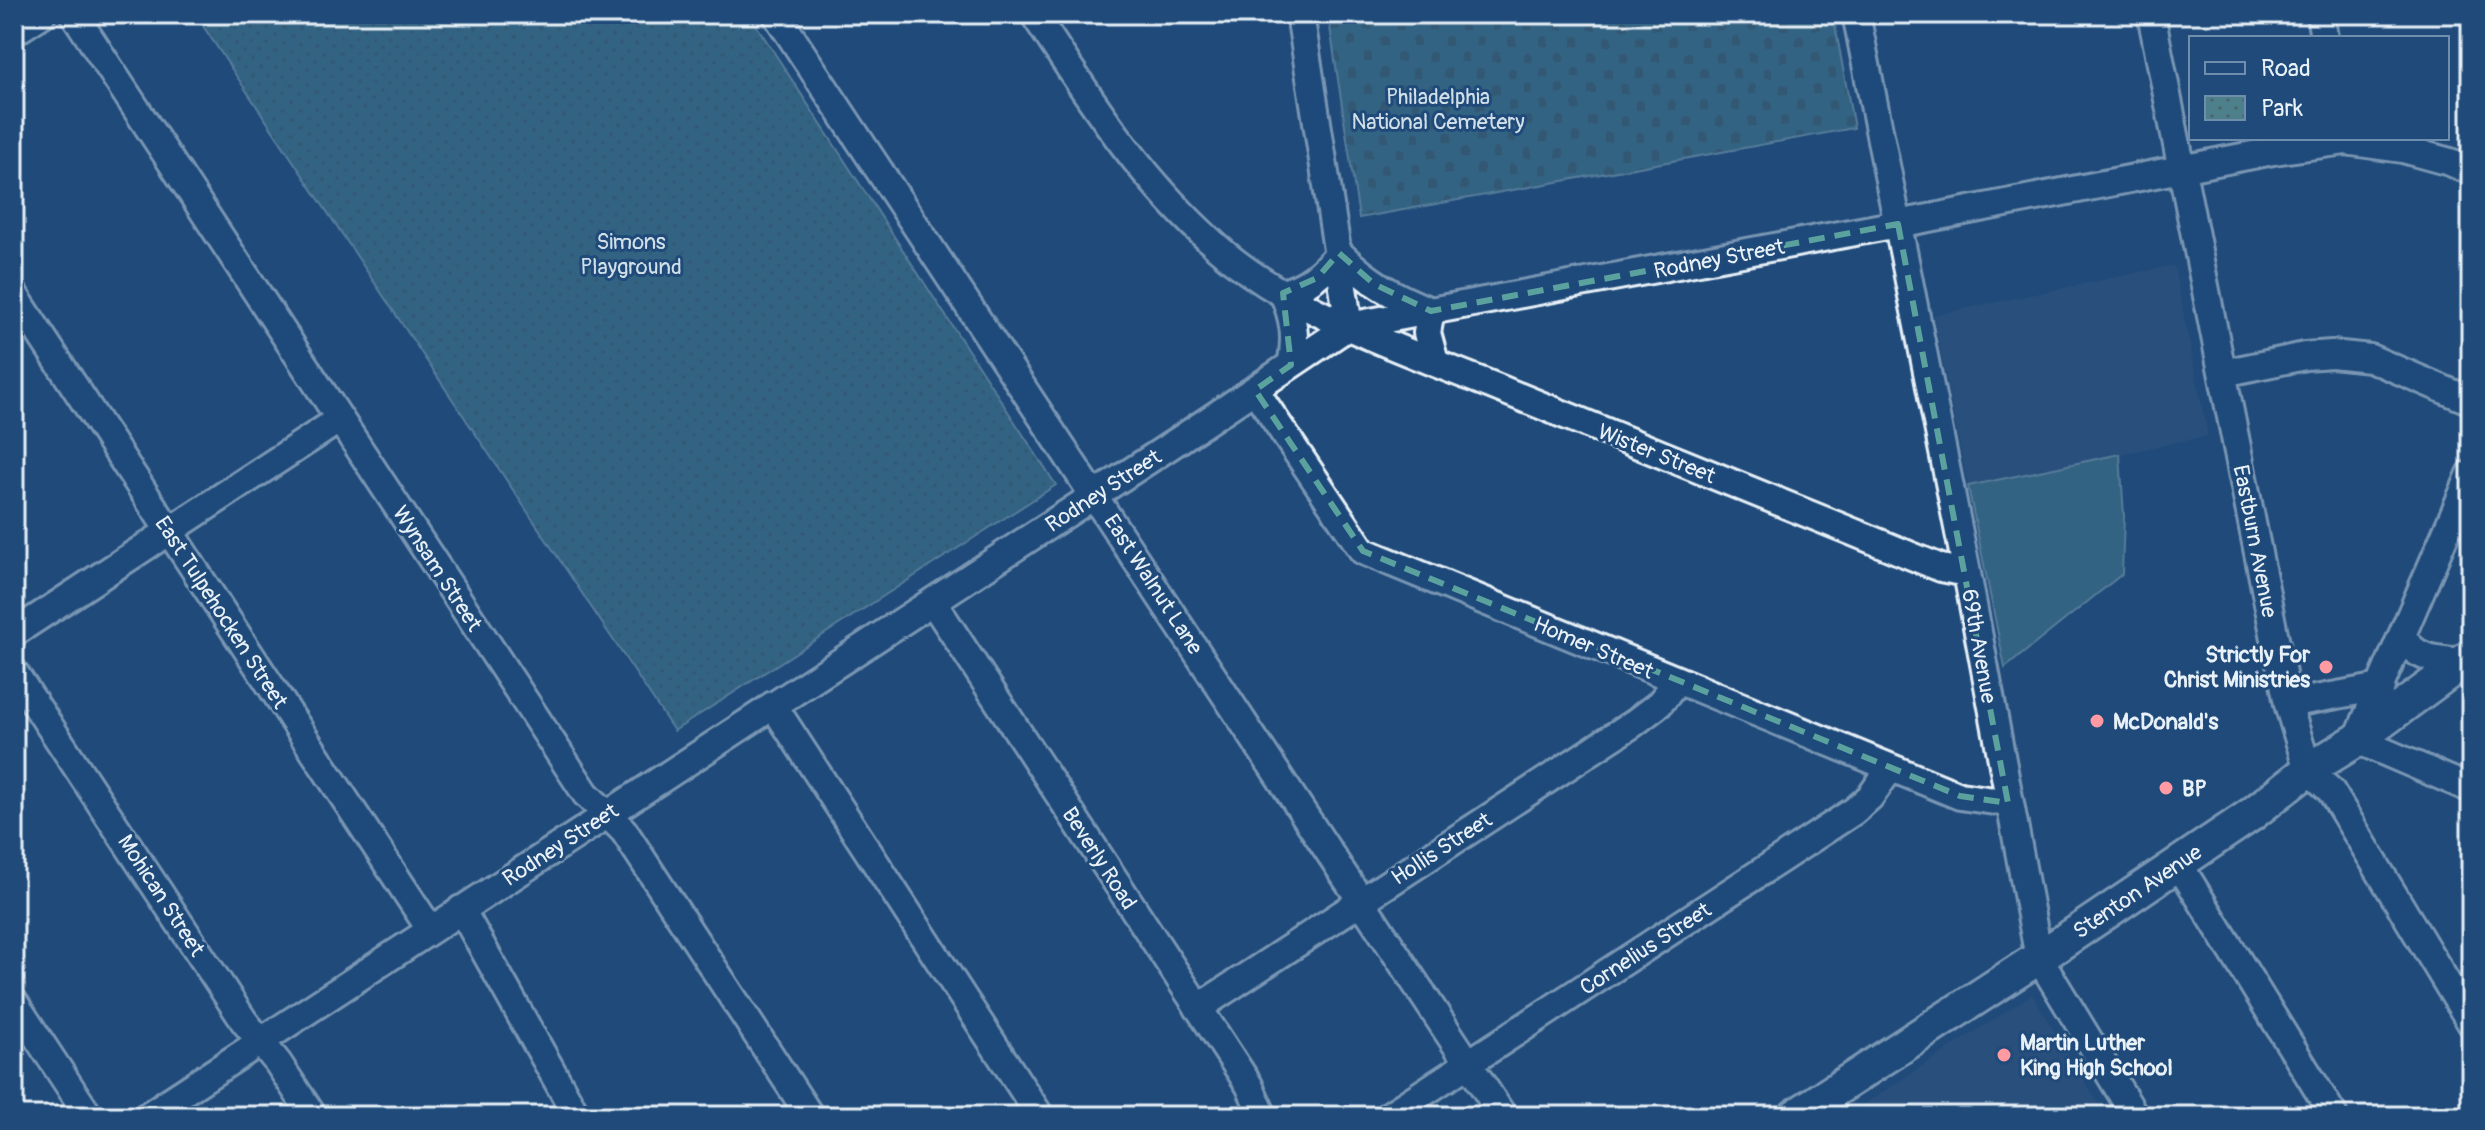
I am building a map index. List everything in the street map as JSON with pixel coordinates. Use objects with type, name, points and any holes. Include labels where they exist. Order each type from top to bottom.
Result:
[{"type":"main road","name":"Stenton Avenue","points":[[1795,1116],[2039,958],[2252,814],[2308,770],[2357,740],[2467,659]]},
{"type":"street","points":[[14,32],[42,14]]},
{"type":"street","name":"Wynsam Street","points":[[74,14],[586,794],[624,831],[810,1116]]},
{"type":"street","name":"East Walnut Lane","points":[[776,14],[1503,1116]]},
{"type":"street","name":"Wister Street","points":[[1034,14],[1111,130],[1159,191],[1218,248],[1283,293],[1349,326],[1435,362],[1944,569],[1967,573]]},
{"type":"street","points":[[1300,14],[1349,326]]},
{"type":"street","name":"69th Avenue","points":[[1856,14],[1967,573],[2039,958],[2135,1116]]},
{"type":"street","name":"Eastburn Avenue","points":[[2151,14],[2288,704],[2308,770],[2331,791],[2471,1023]]},
{"type":"street","points":[[2320,14],[2324,36]]},
{"type":"street","name":"Rodney Street","points":[[147,1116],[1349,326],[1898,224],[2180,167],[2345,140],[2403,149],[2471,171]]},
{"type":"street","points":[[1291,365],[1296,335],[1283,293],[1317,278],[1339,253]]},
{"type":"street","points":[[1339,253],[1374,284],[1404,301],[1431,311],[1427,333],[1435,362]]},
{"type":"street","name":"East Tulpehocken Street","points":[[14,294],[430,929]]},
{"type":"street","points":[[2223,373],[2305,356],[2332,354],[2370,358],[2471,401]]},
{"type":"street","name":"Homer Street","points":[[1255,390],[1363,551],[1890,769],[1960,796],[2008,803]]},
{"type":"street","points":[[14,633],[340,419]]},
{"type":"street","points":[[2471,474],[2357,740],[2471,789]]},
{"type":"street","name":"Beverly Road","points":[[933,602],[1249,1085],[1263,1116]]},
{"type":"street","points":[[2403,637],[2411,650],[2429,658],[2467,659]]},
{"type":"street","name":"Mohican Street","points":[[14,672],[244,1021],[313,1116]]},
{"type":"street","name":"Hollis Street","points":[[1198,1008],[1634,723],[1659,704],[1677,682]]},
{"type":"street","points":[[2288,704],[2381,687]]},
{"type":"street","points":[[773,705],[1040,1116]]},
{"type":"street","name":"Cornelius Street","points":[[1388,1116],[1854,811],[1870,797],[1890,769]]},
{"type":"street","points":[[2178,863],[2334,1116]]},
{"type":"street","points":[[461,909],[577,1116]]},
{"type":"street","points":[[14,1002],[89,1116]]},
{"type":"highlighted area","points":[[1898,224],[2008,803],[1960,796],[1363,551],[1255,390],[1291,365],[1283,293],[1317,278],[1339,253],[1374,284],[1431,311]]},
{"type":"shaded area","points":[[2174,265],[2208,436],[1968,486],[1933,315]]},
{"type":"shaded area","name":"Martin Luther King High School","points":[[2032,994],[2106,1116],[1846,1116]]},
{"type":"green space","name":"Simons Playground","points":[[195,14],[749,14],[1056,485],[674,731]]},
{"type":"green space","name":"Philadelphia National Cemetery","points":[[1328,14],[1833,14],[1854,128],[1359,218]]},
{"type":"green space","points":[[2120,454],[2124,516],[2122,574],[2005,668],[1968,486]]},
{"type":"place","name":"Strictly For Christ Ministries","points":[[2326,667]]},
{"type":"place","name":"McDonald's","points":[[2097,721]]},
{"type":"place","name":"BP","points":[[2166,788]]},
{"type":"place","name":"Martin Luther King High School","points":[[2004,1055]]}]
